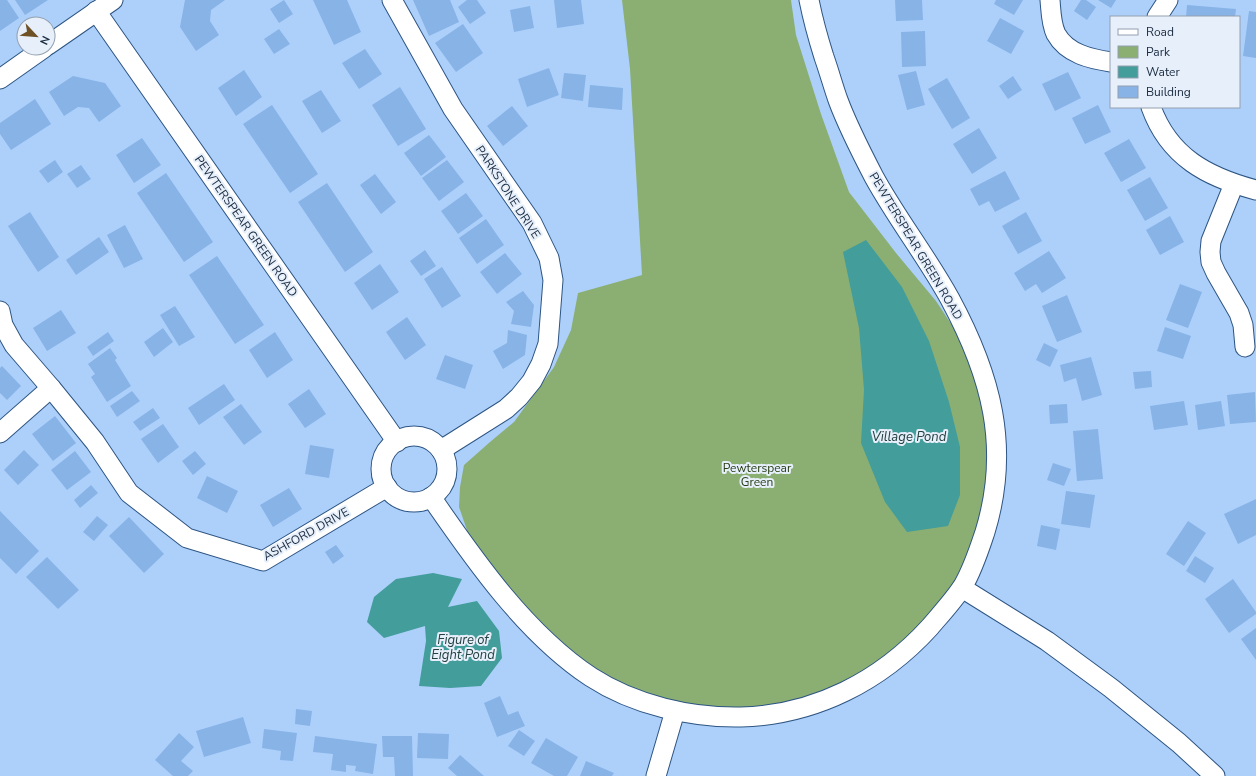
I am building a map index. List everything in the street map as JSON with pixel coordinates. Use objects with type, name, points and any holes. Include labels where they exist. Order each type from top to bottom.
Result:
[{"type":"street","points":[[56,39],[113,0]]},
{"type":"street","name":"PARKSTONE DRIVE","points":[[392,0],[453,109],[532,223],[549,258],[554,280],[548,344],[541,364],[532,381],[519,397],[506,409],[441,450]]},
{"type":"street","name":"PEWTERSPEAR GREEN ROAD","points":[[431,497],[460,538],[501,591],[526,620],[566,659],[593,678],[635,698],[675,711],[716,717],[763,716],[786,712],[830,699],[869,679],[886,668],[919,639],[941,615],[962,588],[980,548],[992,505],[996,481],[997,452],[995,424],[989,392],[979,361],[967,332],[950,299],[876,180],[853,136],[837,98],[813,22],[809,0]]},
{"type":"street","points":[[1050,0],[1052,23],[1056,34],[1062,43],[1080,55],[1110,62]]},
{"type":"street","points":[[1158,16],[1168,0]]},
{"type":"street","name":"PEWTERSPEAR GREEN ROAD","points":[[96,11],[397,442]]},
{"type":"street","points":[[0,79],[33,56]]},
{"type":"street","points":[[1151,108],[1162,132],[1180,154],[1218,178],[1256,190]]},
{"type":"street","points":[[1234,184],[1211,241],[1210,252],[1211,262],[1216,273],[1239,313],[1243,325],[1243,348]]},
{"type":"street","name":"ASHFORD DRIVE","points":[[0,311],[3,325],[14,346],[95,442],[129,493],[187,538],[263,561],[387,487]]},
{"type":"street","points":[[0,433],[51,388]]},
{"type":"street","points":[[417,436],[427,439],[441,450],[446,460],[447,470],[445,481],[440,490],[431,497],[422,501],[412,502],[402,500],[393,495],[387,487],[382,475],[382,465],[384,456],[389,448],[397,442],[406,437],[417,436]]},
{"type":"street","points":[[962,588],[1047,641],[1111,688],[1215,776]]},
{"type":"street","points":[[656,776],[675,711]]},
{"type":"green space","name":"Pewterspear Green","points":[[622,0],[791,0],[796,35],[821,114],[849,192],[896,253],[936,301],[977,363],[992,433],[985,525],[962,589],[840,697],[688,722],[663,718],[593,678],[478,562],[459,507],[460,487],[464,465],[514,422],[554,367],[571,330],[578,293],[642,275],[630,69]]},
{"type":"water","name":"Village Pond","points":[[866,240],[902,287],[929,341],[949,402],[960,447],[960,495],[948,526],[907,532],[885,502],[861,443],[864,390],[859,328],[843,252]]},
{"type":"water","name":"Figure of Eight Pond","points":[[433,573],[462,579],[448,607],[477,601],[499,631],[502,658],[481,686],[450,688],[419,686],[426,641],[425,626],[384,638],[367,622],[374,597],[396,579]]},
{"type":"building","points":[[0,0],[7,0],[18,16],[16,16],[16,20],[0,31]]},
{"type":"building","points":[[15,0],[48,0],[25,15]]},
{"type":"building","points":[[185,0],[225,0],[211,10],[210,21],[219,35],[196,51],[180,27]]},
{"type":"building","points":[[284,0],[293,14],[279,23],[270,9]]},
{"type":"building","points":[[313,0],[347,0],[361,32],[334,45]]},
{"type":"building","points":[[413,0],[450,0],[459,22],[429,36]]},
{"type":"building","points":[[467,0],[477,0],[486,13],[470,24],[458,7]]},
{"type":"building","points":[[554,0],[581,0],[584,24],[557,28]]},
{"type":"building","points":[[895,0],[922,0],[923,20],[896,21]]},
{"type":"building","points":[[996,0],[1023,0],[1014,15],[994,4]]},
{"type":"building","points":[[1081,0],[1086,0],[1096,7],[1087,20],[1074,11]]},
{"type":"building","points":[[1098,0],[1116,0],[1111,8]]},
{"type":"building","points":[[1187,5],[1236,9],[1235,16],[1186,16]]},
{"type":"building","points":[[530,6],[534,28],[514,32],[510,10]]},
{"type":"building","points":[[1249,11],[1256,12],[1256,58],[1243,56]]},
{"type":"building","points":[[1000,18],[1024,31],[1011,54],[987,41]]},
{"type":"building","points":[[463,24],[483,53],[456,72],[435,43]]},
{"type":"building","points":[[279,29],[290,44],[274,54],[264,39]]},
{"type":"building","points":[[925,31],[926,66],[902,67],[901,32]]},
{"type":"building","points":[[365,49],[382,74],[359,89],[342,63]]},
{"type":"building","points":[[549,68],[559,95],[527,107],[518,79]]},
{"type":"building","points":[[244,70],[262,97],[236,116],[218,88]]},
{"type":"building","points":[[916,71],[925,105],[907,110],[898,75]]},
{"type":"building","points":[[1068,72],[1081,98],[1055,111],[1042,84]]},
{"type":"building","points":[[564,73],[586,75],[583,101],[561,98]]},
{"type":"building","points":[[73,76],[105,83],[121,106],[99,122],[89,108],[78,107],[64,116],[49,92]]},
{"type":"building","points":[[1013,76],[1022,90],[1008,99],[999,86]]},
{"type":"building","points":[[947,78],[970,118],[952,129],[928,89]]},
{"type":"building","points":[[590,85],[623,88],[622,110],[588,107]]},
{"type":"building","points":[[400,87],[426,129],[398,146],[372,105]]},
{"type":"building","points":[[321,90],[341,121],[322,133],[302,101]]},
{"type":"building","points":[[35,99],[51,124],[11,150],[0,134],[0,123]]},
{"type":"building","points":[[272,105],[318,174],[290,193],[243,124]]},
{"type":"building","points":[[1098,105],[1111,132],[1085,144],[1072,118]]},
{"type":"building","points":[[512,106],[528,126],[503,146],[487,126]]},
{"type":"building","points":[[979,128],[997,158],[972,174],[953,144]]},
{"type":"building","points":[[429,135],[446,157],[421,176],[404,153]]},
{"type":"building","points":[[142,138],[161,165],[134,183],[116,155]]},
{"type":"building","points":[[1129,139],[1146,168],[1121,182],[1104,153]]},
{"type":"building","points":[[55,160],[63,172],[48,183],[39,171]]},
{"type":"building","points":[[447,160],[464,182],[439,201],[422,178]]},
{"type":"building","points":[[81,165],[91,179],[77,188],[67,174]]},
{"type":"building","points":[[1005,171],[1020,199],[995,212],[989,201],[979,206],[970,189]]},
{"type":"building","points":[[166,173],[213,242],[184,262],[137,193]]},
{"type":"building","points":[[375,174],[396,202],[381,214],[360,185]]},
{"type":"building","points":[[1150,177],[1168,208],[1145,221],[1127,190]]},
{"type":"building","points":[[327,183],[373,252],[345,272],[298,202]]},
{"type":"building","points":[[466,193],[483,216],[458,234],[441,211]]},
{"type":"building","points":[[30,212],[59,257],[38,272],[8,226]]},
{"type":"building","points":[[1026,212],[1042,241],[1018,254],[1002,226]]},
{"type":"building","points":[[1170,216],[1184,242],[1160,255],[1146,230]]},
{"type":"building","points":[[486,219],[504,245],[477,264],[459,238]]},
{"type":"building","points":[[125,225],[143,259],[124,268],[107,235]]},
{"type":"building","points":[[99,237],[109,252],[76,275],[66,260]]},
{"type":"building","points":[[425,250],[436,266],[421,276],[410,261]]},
{"type":"building","points":[[1049,251],[1066,278],[1042,293],[1036,284],[1025,291],[1014,273]]},
{"type":"building","points":[[505,253],[522,274],[497,294],[480,272]]},
{"type":"building","points":[[217,256],[264,325],[235,344],[189,275]]},
{"type":"building","points":[[380,264],[399,292],[372,310],[354,283]]},
{"type":"building","points":[[442,267],[461,296],[442,308],[424,279]]},
{"type":"building","points":[[1180,284],[1202,292],[1188,328],[1166,320]]},
{"type":"building","points":[[523,291],[534,305],[531,327],[511,324],[514,311],[506,302]]},
{"type":"building","points":[[1067,295],[1082,332],[1057,342],[1042,306]]},
{"type":"building","points":[[175,306],[195,337],[179,346],[160,315]]},
{"type":"building","points":[[61,310],[76,333],[47,351],[33,328]]},
{"type":"building","points":[[407,317],[426,345],[405,360],[386,332]]},
{"type":"building","points":[[1165,327],[1191,336],[1183,359],[1157,351]]},
{"type":"building","points":[[163,328],[173,342],[154,357],[144,342]]},
{"type":"building","points":[[508,330],[527,335],[525,355],[503,369],[493,351],[507,343]]},
{"type":"building","points":[[108,332],[114,341],[93,356],[87,347]]},
{"type":"building","points":[[275,332],[293,360],[267,378],[249,350]]},
{"type":"building","points":[[1044,343],[1058,350],[1050,367],[1036,360]]},
{"type":"building","points":[[110,348],[117,358],[115,360],[131,386],[107,402],[91,377],[95,374],[88,364]]},
{"type":"building","points":[[445,355],[473,365],[465,389],[436,379]]},
{"type":"building","points":[[1091,357],[1102,395],[1082,401],[1076,378],[1064,382],[1060,365]]},
{"type":"building","points":[[2,366],[21,386],[7,400],[0,393],[0,368]]},
{"type":"building","points":[[1151,371],[1152,387],[1135,389],[1133,372]]},
{"type":"building","points":[[224,384],[235,400],[199,425],[188,408]]},
{"type":"building","points":[[309,389],[326,414],[305,428],[288,404]]},
{"type":"building","points":[[132,391],[140,401],[117,417],[110,406]]},
{"type":"building","points":[[1255,392],[1256,422],[1230,424],[1227,395]]},
{"type":"building","points":[[1184,401],[1188,425],[1154,430],[1150,406]]},
{"type":"building","points":[[1221,401],[1225,426],[1198,430],[1195,405]]},
{"type":"building","points":[[241,404],[262,432],[244,445],[223,417]]},
{"type":"building","points":[[1067,404],[1068,423],[1050,424],[1049,405]]},
{"type":"building","points":[[153,408],[160,418],[140,431],[133,422]]},
{"type":"building","points":[[55,416],[76,443],[53,461],[32,434]]},
{"type":"building","points":[[163,424],[179,447],[158,463],[141,439]]},
{"type":"building","points":[[1098,429],[1103,479],[1077,481],[1073,431]]},
{"type":"building","points":[[310,445],[334,449],[329,478],[305,474]]},
{"type":"building","points":[[24,450],[39,465],[18,485],[4,470]]},
{"type":"building","points":[[75,451],[91,472],[67,490],[51,470]]},
{"type":"building","points":[[195,451],[206,464],[193,475],[182,461]]},
{"type":"building","points":[[1053,463],[1071,469],[1064,486],[1047,480]]},
{"type":"building","points":[[207,476],[238,491],[227,513],[197,498]]},
{"type":"building","points":[[91,485],[98,493],[80,508],[74,500]]},
{"type":"building","points":[[289,488],[302,509],[273,527],[260,505]]},
{"type":"building","points":[[1066,491],[1095,495],[1090,528],[1061,524]]},
{"type":"building","points":[[1256,499],[1256,535],[1238,544],[1224,514]]},
{"type":"building","points":[[0,511],[39,551],[16,574],[0,558]]},
{"type":"building","points":[[97,516],[108,525],[94,541],[83,532]]},
{"type":"building","points":[[129,517],[164,554],[144,573],[109,536]]},
{"type":"building","points":[[1188,521],[1206,533],[1184,566],[1166,554]]},
{"type":"building","points":[[1041,525],[1060,529],[1056,550],[1037,546]]},
{"type":"building","points":[[336,545],[344,556],[333,564],[325,552]]},
{"type":"building","points":[[1195,556],[1214,568],[1205,583],[1186,571]]},
{"type":"building","points":[[47,557],[79,590],[58,609],[26,577]]},
{"type":"building","points":[[1233,579],[1256,614],[1229,633],[1205,599]]},
{"type":"building","points":[[1256,628],[1256,660],[1241,639]]},
{"type":"building","points":[[500,696],[508,715],[518,711],[525,726],[497,737],[484,703]]},
{"type":"building","points":[[296,709],[312,711],[310,726],[295,724]]},
{"type":"building","points":[[243,717],[251,743],[204,757],[196,731]]},
{"type":"building","points":[[264,729],[297,733],[293,761],[280,760],[281,751],[262,748]]},
{"type":"building","points":[[519,730],[535,741],[524,756],[508,746]]},
{"type":"building","points":[[179,733],[194,747],[181,761],[193,771],[188,776],[173,776],[155,760]]},
{"type":"building","points":[[418,733],[449,734],[448,759],[417,758]]},
{"type":"building","points":[[315,736],[377,744],[373,774],[355,771],[356,766],[346,765],[346,772],[331,770],[333,754],[313,752]]},
{"type":"building","points":[[382,736],[412,736],[413,776],[395,776],[394,757],[383,757]]},
{"type":"building","points":[[546,738],[578,757],[567,776],[554,776],[531,763]]},
{"type":"building","points":[[460,755],[484,776],[457,776],[448,768]]},
{"type":"building","points":[[586,761],[614,773],[612,776],[580,776]]}]
